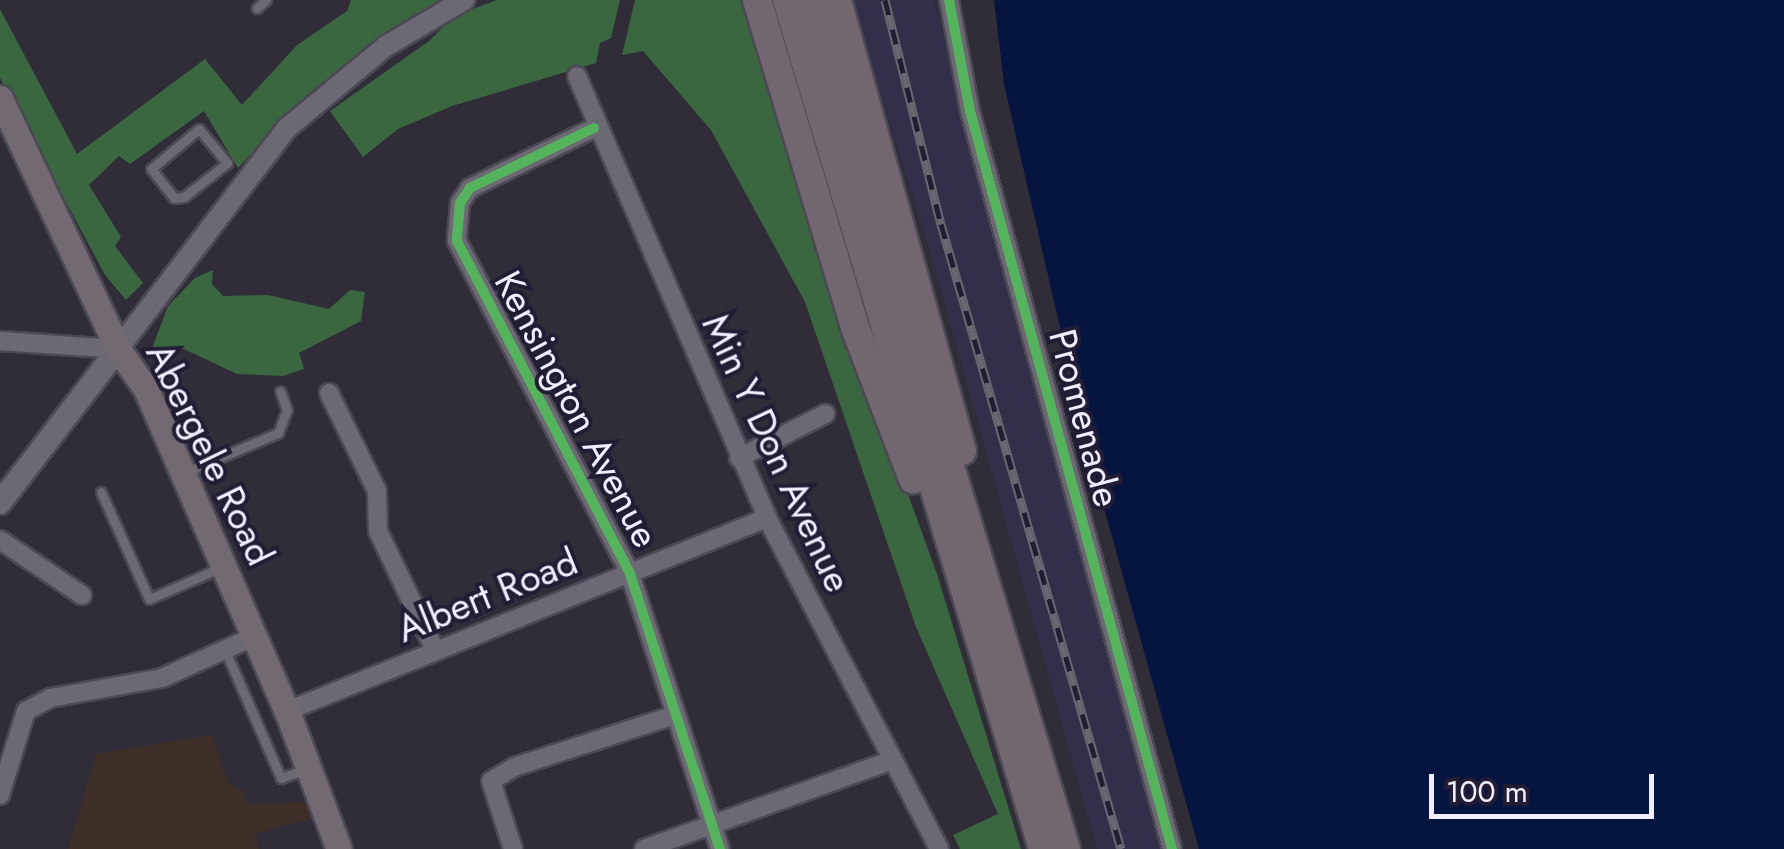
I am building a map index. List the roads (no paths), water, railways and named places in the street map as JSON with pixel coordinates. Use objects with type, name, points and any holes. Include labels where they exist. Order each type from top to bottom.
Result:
[{"type":"highway","points":[[757,0],[856,330],[1066,849]]},
{"type":"highway","points":[[786,0],[1010,703]]},
{"type":"highway","points":[[809,0],[1010,703]]},
{"type":"highway","points":[[837,0],[936,346],[1044,849]]},
{"type":"main road","name":"Abergele Road","points":[[0,98],[41,174],[118,349],[146,389],[184,473],[287,711],[339,849]]},
{"type":"main road","points":[[0,503],[118,349]]},
{"type":"street","points":[[0,341],[118,349],[286,129],[348,74],[464,0]]},
{"type":"street","name":"Promenade","points":[[949,0],[970,111],[1172,849]]},
{"type":"street","name":"Min Y Don Avenue","points":[[577,76],[594,128],[767,518],[939,849]]},
{"type":"street","name":"Kensington Avenue","points":[[594,128],[470,188],[460,203],[456,242],[630,574],[672,716],[720,849]]},
{"type":"street","points":[[328,393],[377,491],[378,530],[435,650]]},
{"type":"street","points":[[739,458],[825,414]]},
{"type":"street","name":"Albert Road","points":[[287,711],[767,518]]},
{"type":"street","points":[[0,540],[82,595]]},
{"type":"street","points":[[0,795],[26,712],[50,698],[162,678],[255,636]]},
{"type":"street","points":[[513,849],[491,781],[514,767],[672,716]]},
{"type":"street","points":[[644,849],[893,760]]},
{"type":"lane","points":[[257,8],[266,0]]},
{"type":"lane","points":[[226,162],[181,199],[151,169],[199,129],[245,180]]},
{"type":"lane","points":[[184,473],[278,433],[287,410],[280,391]]},
{"type":"lane","points":[[100,492],[149,598],[224,566]]},
{"type":"lane","points":[[226,650],[281,778],[308,768]]},
{"type":"water","points":[[994,0],[1784,0],[1784,849],[1199,849],[1089,454],[1004,84]]},
{"type":"railway","points":[[885,0],[941,224],[1121,849]]}]
